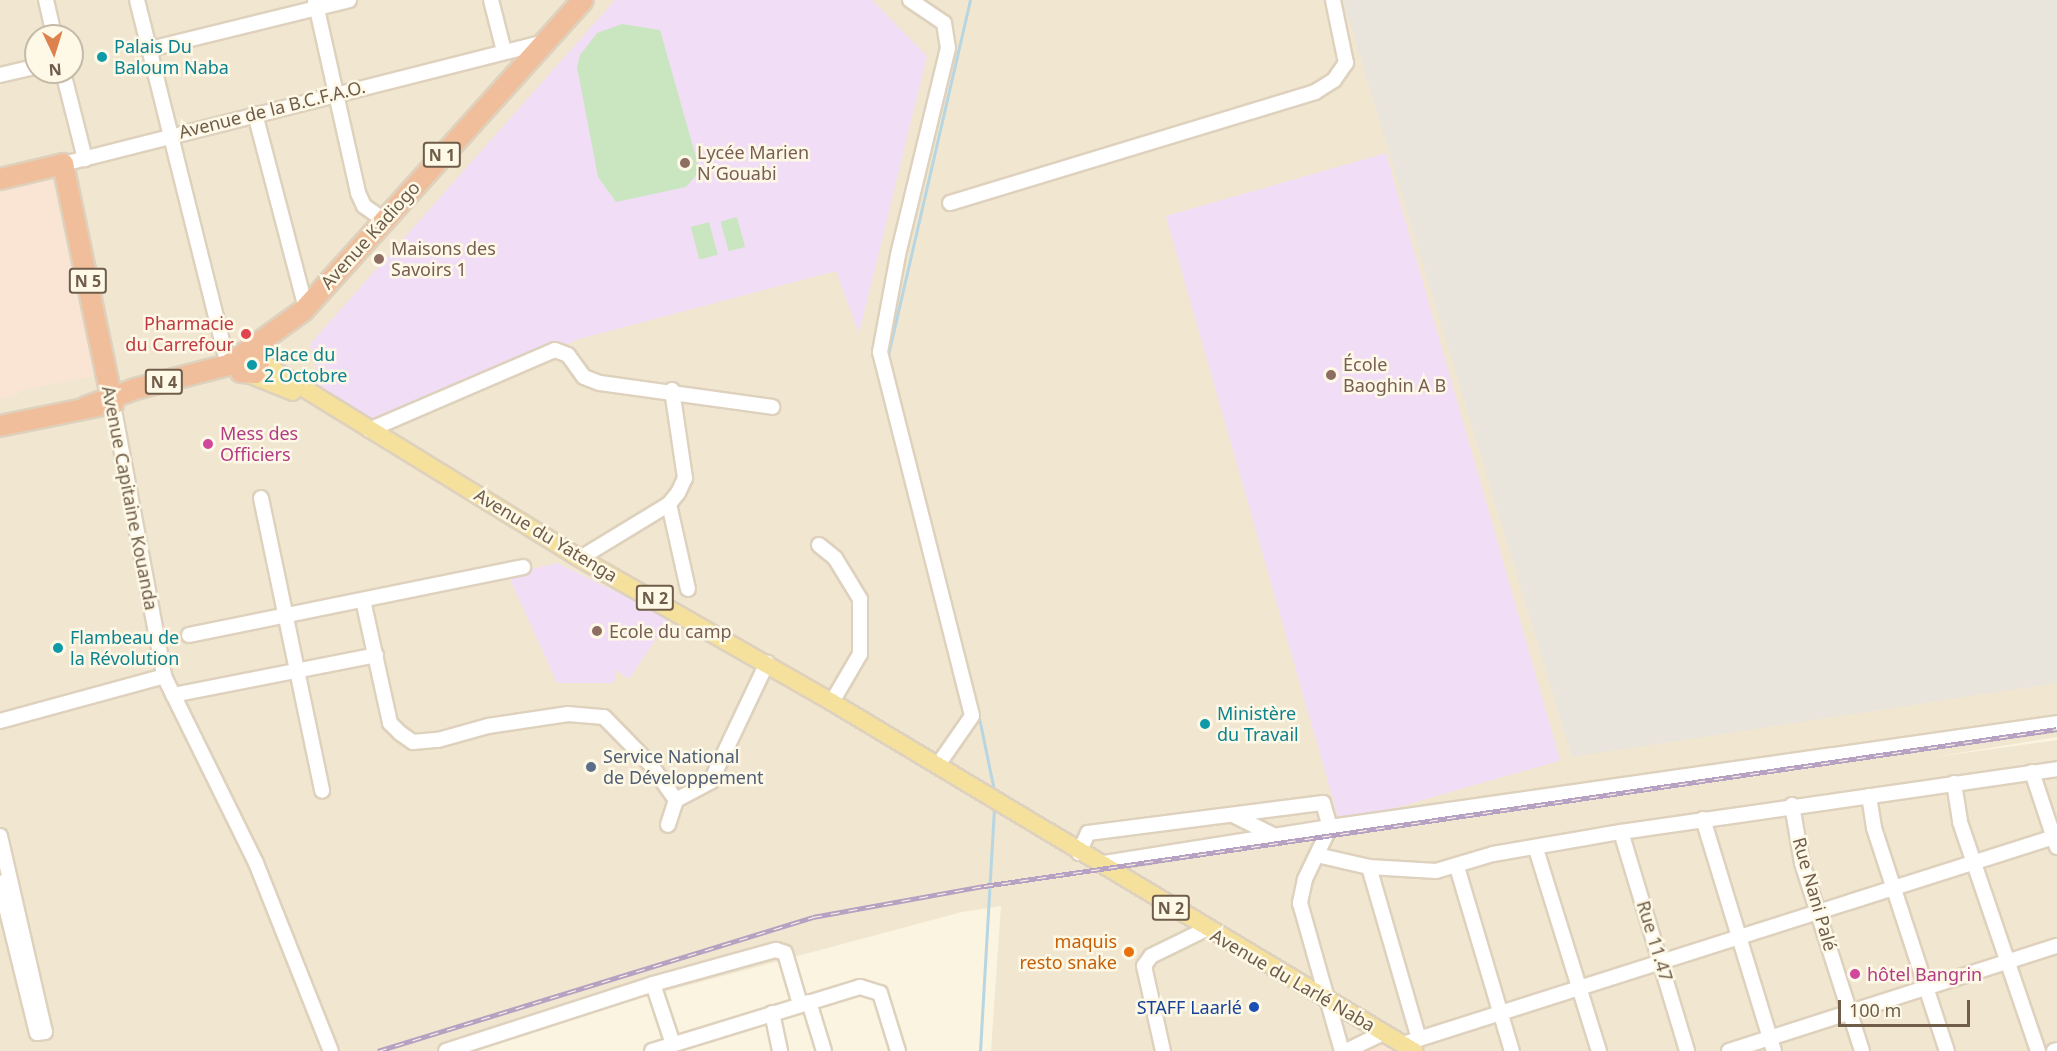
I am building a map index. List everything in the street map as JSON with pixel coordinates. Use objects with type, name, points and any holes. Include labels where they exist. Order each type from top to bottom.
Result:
[{"type":"highway","name":"Avenue Kadiogo","points":[[247,364],[290,331],[304,310],[583,0]]},
{"type":"highway","name":"Avenue de la B.C.F.A.O.","points":[[0,179],[63,164]]},
{"type":"highway","name":"Avenue Capitaine Kouanda","points":[[63,164],[112,401]]},
{"type":"highway","name":"N 4","points":[[0,426],[112,401],[247,364]]},
{"type":"main road","name":"Avenue du Yatenga","points":[[247,364],[324,404],[582,557],[767,663],[985,793],[1018,816]]},
{"type":"main road","name":"Avenue du Larlé Naba","points":[[1018,816],[1383,1033],[1412,1045]]},
{"type":"street","points":[[46,0],[51,24]]},
{"type":"street","points":[[137,0],[171,135],[247,364]]},
{"type":"street","points":[[150,49],[316,4],[348,0]]},
{"type":"street","points":[[491,0],[504,51]]},
{"type":"street","points":[[910,0],[944,23],[948,48],[898,255],[879,352],[972,716],[938,765]]},
{"type":"street","points":[[950,203],[1315,92],[1334,80],[1346,63],[1333,0]]},
{"type":"street","points":[[316,4],[358,193],[364,206],[384,220]]},
{"type":"street","name":"Avenue de la B.C.F.A.O.","points":[[63,164],[544,42]]},
{"type":"street","points":[[0,75],[24,70]]},
{"type":"street","points":[[66,84],[85,159]]},
{"type":"street","points":[[255,114],[304,310]]},
{"type":"street","points":[[369,430],[555,350],[568,355],[584,377],[592,380],[672,390],[772,407]]},
{"type":"street","points":[[582,557],[669,504],[685,478],[672,390]]},
{"type":"street","name":"Avenue Capitaine Kouanda","points":[[112,401],[164,676],[256,863],[328,1050]]},
{"type":"street","points":[[261,498],[322,791]]},
{"type":"street","points":[[669,504],[688,589]]},
{"type":"street","points":[[819,545],[835,558],[860,599],[860,654],[832,702]]},
{"type":"street","points":[[189,635],[523,567]]},
{"type":"street","points":[[363,600],[390,723],[413,742],[568,714],[604,717],[651,765],[676,800]]},
{"type":"street","points":[[172,695],[376,655]]},
{"type":"street","points":[[668,825],[676,800],[711,782],[767,663]]},
{"type":"street","points":[[0,721],[164,676]]},
{"type":"street","points":[[1098,864],[1330,827],[2057,723]]},
{"type":"street","points":[[1317,855],[1369,867],[1412,871],[1457,867],[1493,854],[1536,849],[1621,832],[1792,805],[2057,769]]},
{"type":"street","points":[[1369,867],[1412,1045],[1500,1012],[2056,840],[2032,772]]},
{"type":"street","points":[[1954,783],[1960,822],[2037,1051]]},
{"type":"street","points":[[1869,796],[1874,828],[1896,888],[1947,1051]]},
{"type":"street","points":[[1079,853],[1088,832],[1323,803],[1330,827],[1305,879],[1300,903],[1326,999],[1344,1051],[1383,1033]]},
{"type":"street","name":"Rue Nani Palé","points":[[1792,805],[1800,854],[1862,1051]]},
{"type":"street","points":[[1233,815],[1275,836]]},
{"type":"street","points":[[1703,819],[1772,1045]]},
{"type":"street","name":"Rue 11.47","points":[[1621,832],[1687,1051]]},
{"type":"street","points":[[0,836],[45,1032],[37,1033],[0,882]]},
{"type":"street","points":[[1536,849],[1599,1051]]},
{"type":"street","points":[[1457,867],[1512,1051]]},
{"type":"street","points":[[1163,1051],[1144,966],[1151,956],[1206,929]]},
{"type":"street","points":[[1729,1051],[1772,1045],[1849,1012],[2057,946]]},
{"type":"street","points":[[446,1051],[653,984],[779,950],[785,953],[824,1051]]},
{"type":"street","points":[[653,984],[673,1044]]},
{"type":"street","points":[[653,1051],[860,987],[880,993],[898,1051]]},
{"type":"street","points":[[772,1013],[780,1051]]},
{"type":"shaded area","points":[[0,0],[2057,0],[2057,737],[1928,758],[2057,740],[2057,1051],[991,1051],[1001,906],[962,912],[442,1051],[0,1051]]},
{"type":"shaded area","name":"Lycée Marien N´Gouabi","points":[[615,0],[872,0],[927,56],[859,334],[836,271],[579,339],[375,424],[322,392],[310,344]]},
{"type":"shaded area","points":[[1343,0],[2057,0],[2057,683],[1572,757]]},
{"type":"shaded area","name":"École Baoghin A B","points":[[1386,153],[1560,761],[1340,824],[1166,216]]},
{"type":"shaded area","points":[[52,180],[94,376],[18,391],[19,394],[0,399],[0,192]]},
{"type":"shaded area","name":"Ecole du camp","points":[[557,563],[670,618],[629,679],[616,670],[614,683],[557,683],[508,575]]},
{"type":"shaded area","points":[[1377,1039],[1398,1051],[1354,1051]]},
{"type":"green space","points":[[622,24],[660,30],[700,171],[686,187],[616,202],[598,177],[577,67],[580,55],[597,33]]},
{"type":"green space","points":[[737,217],[745,247],[729,251],[721,221]]},
{"type":"green space","points":[[709,222],[718,255],[699,260],[691,227]]},
{"type":"waterway","points":[[966,663],[888,355],[970,0]]},
{"type":"waterway","points":[[978,713],[995,795]]},
{"type":"waterway","points":[[980,1051],[994,807]]},
{"type":"railway","points":[[378,1051],[813,917],[984,886],[2057,729]]},
{"type":"place","name":"Palais Du Baloum Naba","points":[[102,57]]},
{"type":"place","name":"Lycée Marien N´Gouabi","points":[[685,163]]},
{"type":"place","name":"Maisons des Savoirs 1","points":[[379,259]]},
{"type":"place","name":"Pharmacie du Carrefour","points":[[246,334]]},
{"type":"place","name":"Place du 2 Octobre","points":[[252,365]]},
{"type":"place","name":"École Baoghin A B","points":[[1331,375]]},
{"type":"place","name":"Mess des Officiers","points":[[208,444]]},
{"type":"place","name":"Ecole du camp","points":[[597,631]]},
{"type":"place","name":"Flambeau de la Révolution","points":[[58,648]]},
{"type":"place","name":"Ministère du Travail","points":[[1205,724]]},
{"type":"place","name":"Service National de Développement","points":[[591,767]]},
{"type":"place","name":"maquis resto snake","points":[[1129,952]]},
{"type":"place","name":"hôtel Bangrin","points":[[1855,974]]},
{"type":"place","name":"STAFF Laarlé","points":[[1254,1007]]}]
